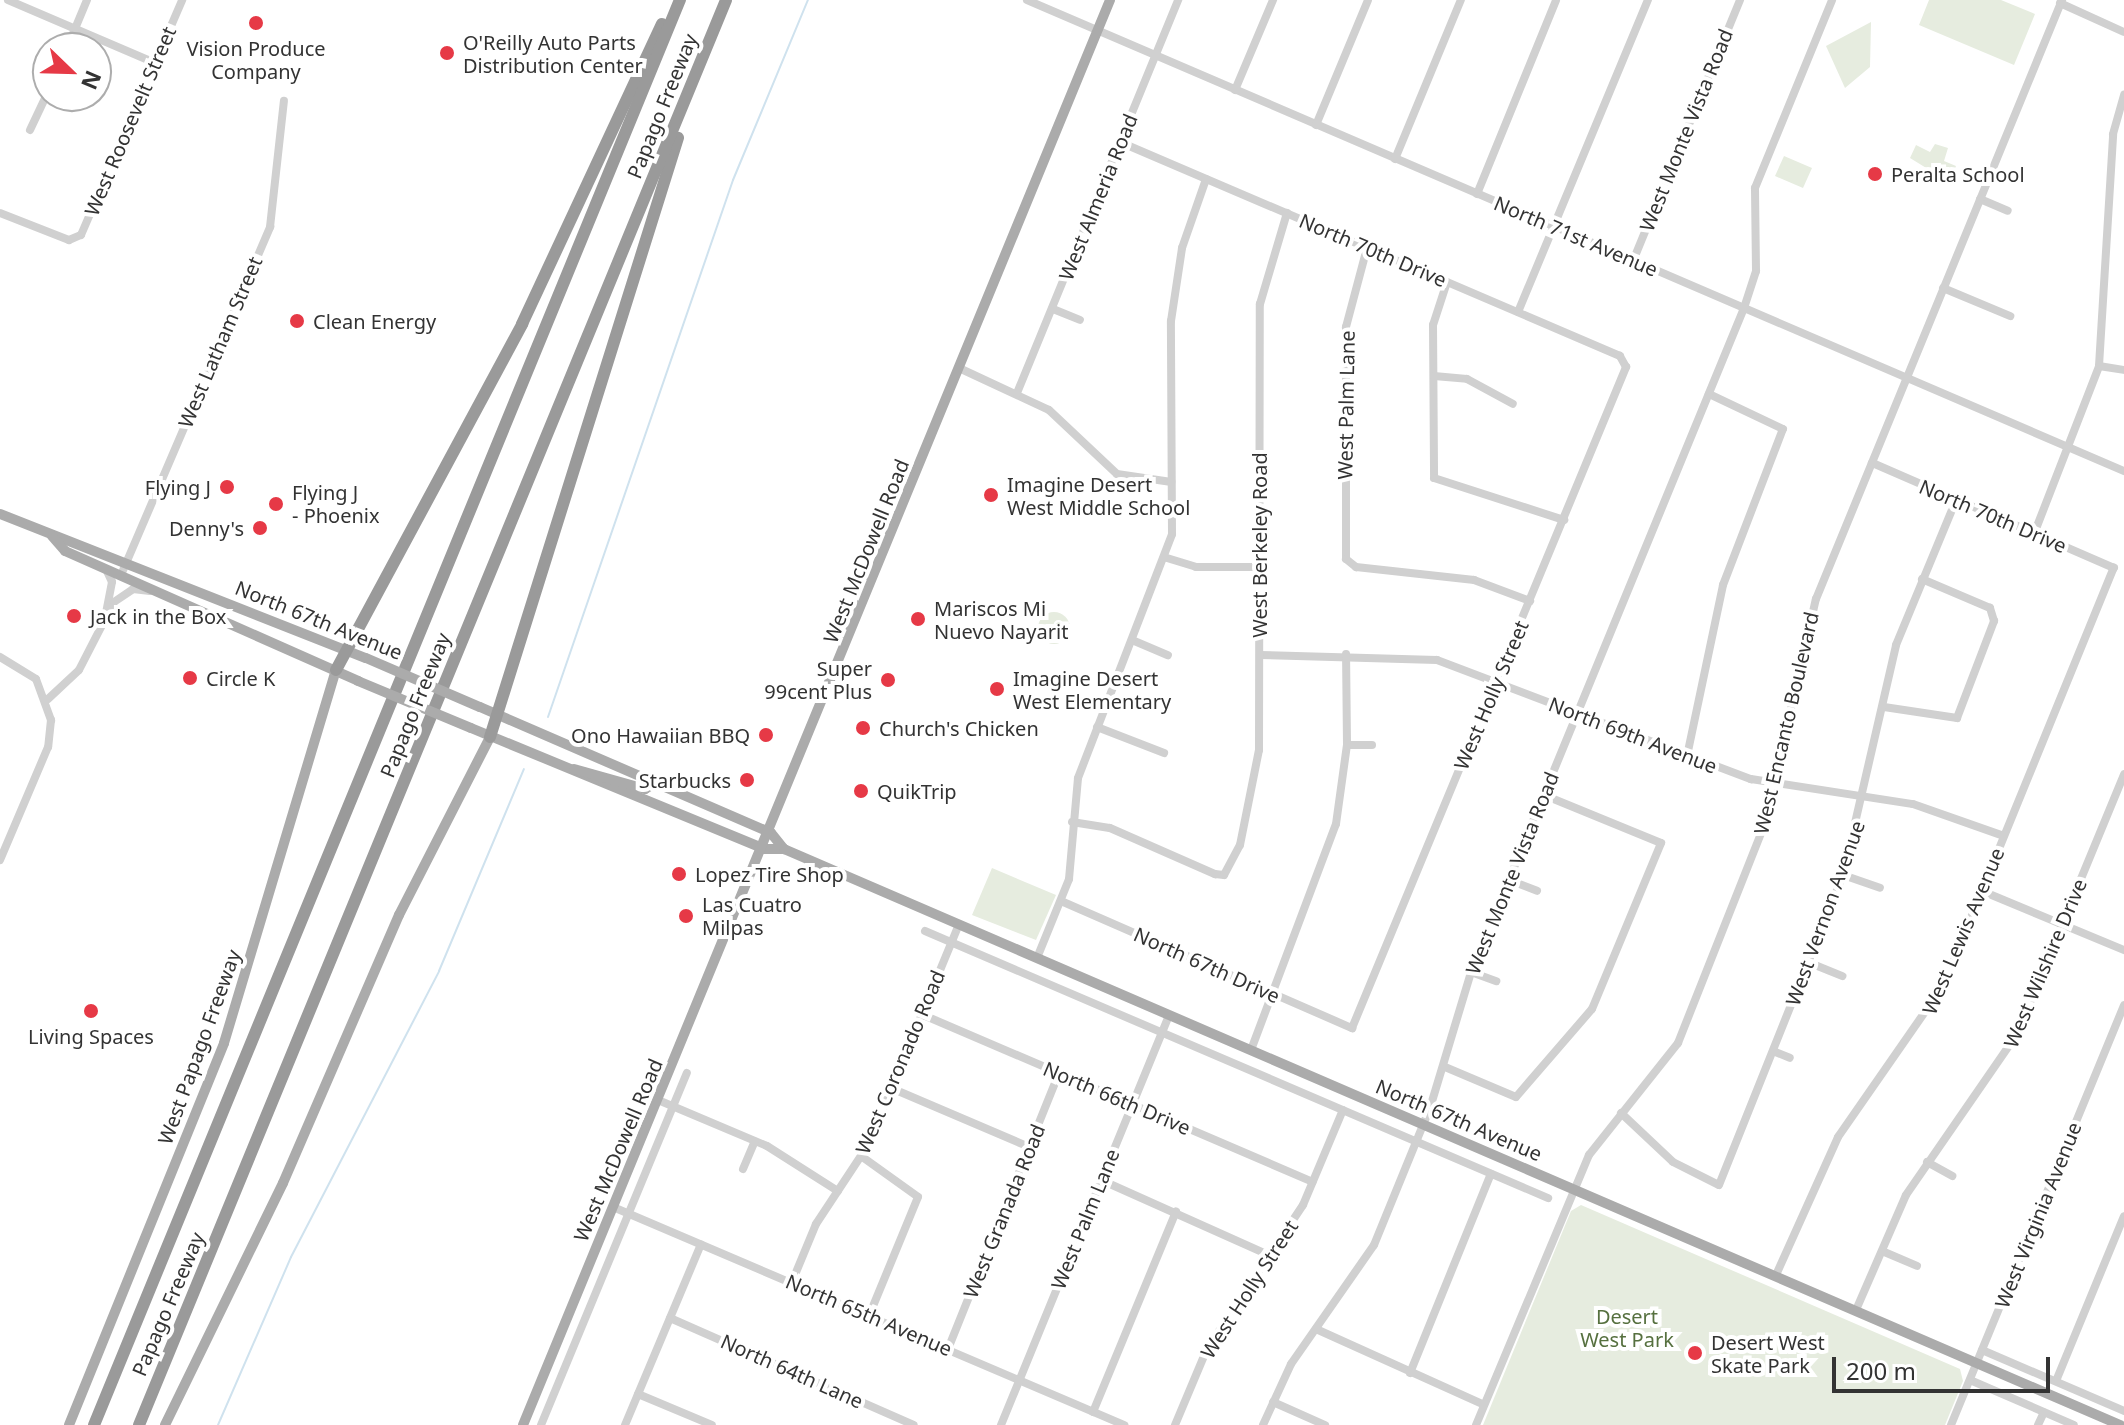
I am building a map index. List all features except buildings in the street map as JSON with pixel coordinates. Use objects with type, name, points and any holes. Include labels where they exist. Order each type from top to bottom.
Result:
[{"type":"highway","points":[[336,670],[522,324],[678,0]]},
{"type":"highway","name":"Papago Freeway","points":[[92,1425],[678,0]]},
{"type":"highway","name":"Papago Freeway","points":[[139,1425],[726,0]]},
{"type":"highway","points":[[487,743],[499,715],[701,63]]},
{"type":"main road","name":"West McDowell Road","points":[[523,1425],[771,833],[1110,0]]},
{"type":"main road","name":"North 67th Avenue","points":[[0,514],[52,536],[127,561],[345,649],[568,744],[771,833],[784,849]]},
{"type":"main road","name":"North 67th Avenue","points":[[52,536],[105,568],[471,728],[487,743],[518,749],[764,849],[784,849],[2120,1425]]},
{"type":"main road","name":"West Papago Freeway","points":[[69,1425],[224,1043],[336,670]]},
{"type":"main road","points":[[165,1425],[283,1183],[399,915],[487,743]]},
{"type":"main road","points":[[560,767],[645,789],[656,783]]},
{"type":"street","points":[[8,0],[155,63]]},
{"type":"street","points":[[74,32],[87,0]]},
{"type":"street","name":"West Roosevelt Street","points":[[0,213],[76,239],[182,0]]},
{"type":"street","name":"North 71st Avenue","points":[[1027,0],[2124,471]]},
{"type":"street","name":"West Almeria Road","points":[[1017,393],[1178,0]]},
{"type":"street","points":[[1235,90],[1273,0]]},
{"type":"street","points":[[1316,125],[1368,0]]},
{"type":"street","points":[[1395,159],[1461,0]]},
{"type":"street","points":[[1477,194],[1556,0]]},
{"type":"street","points":[[1518,312],[1648,0]]},
{"type":"street","name":"West Monte Vista Road","points":[[1633,261],[1740,0]]},
{"type":"street","name":"West Monte Vista Road","points":[[1263,1425],[1316,1329],[1374,1245],[1417,1142],[1445,1067],[1471,972],[1744,308],[1756,271],[1755,188],[1832,0]]},
{"type":"street","points":[[2061,2],[2124,32]]},
{"type":"street","name":"West Encanto Boulevard","points":[[1476,1425],[1574,1188],[1621,1113],[1678,1043],[1774,784],[1804,634],[2061,2]]},
{"type":"street","points":[[2034,534],[2071,449],[2099,366],[2113,134],[2124,95]]},
{"type":"street","name":"West Latham Street","points":[[121,575],[270,227],[284,101]]},
{"type":"street","points":[[30,130],[39,112]]},
{"type":"street","name":"North 70th Drive","points":[[1120,142],[1518,312],[1625,362]]},
{"type":"street","points":[[1037,958],[1061,901],[1078,778],[1167,558],[1173,301],[1206,179]]},
{"type":"street","points":[[1980,199],[2008,211]]},
{"type":"street","name":"West Berkeley Road","points":[[1072,822],[1110,828],[1224,875],[1256,777],[1260,655],[1260,304],[1287,213]]},
{"type":"street","name":"West Palm Lane","points":[[1367,248],[1346,327],[1349,564],[1447,574],[1530,601]]},
{"type":"street","points":[[1447,282],[1433,325],[1437,482],[1564,520]]},
{"type":"street","points":[[1943,288],[2010,316]]},
{"type":"street","points":[[1053,309],[1080,320]]},
{"type":"street","name":"West Holly Street","points":[[1352,1028],[1564,520],[1625,362]]},
{"type":"street","points":[[2099,366],[2124,370]]},
{"type":"street","points":[[959,368],[1049,410],[1105,467],[1171,482]]},
{"type":"street","points":[[1434,376],[1467,379],[1513,404]]},
{"type":"street","points":[[1687,756],[1723,585],[1783,429],[1709,394]]},
{"type":"street","name":"North 70th Drive","points":[[1872,463],[2114,568]]},
{"type":"street","name":"West Vernon Avenue","points":[[1621,1113],[1673,1162],[1719,1185],[1843,875],[1867,795],[1896,645],[1956,500]]},
{"type":"street","points":[[1167,558],[1196,567],[1259,567]]},
{"type":"street","points":[[48,699],[74,678],[106,613],[112,582],[105,568]]},
{"type":"street","name":"West Lewis Avenue","points":[[1776,1275],[1838,1137],[1935,1003],[2114,568]]},
{"type":"street","points":[[1884,707],[1957,718],[1995,613],[1922,579]]},
{"type":"street","points":[[106,613],[133,589],[167,596]]},
{"type":"street","points":[[1132,640],[1168,655]]},
{"type":"street","points":[[1251,1050],[1324,867],[1347,745],[1346,654]]},
{"type":"street","name":"North 69th Avenue","points":[[1260,655],[1346,654],[1437,660],[1687,756],[1774,784],[1867,795],[2004,836]]},
{"type":"street","points":[[0,657],[29,673],[48,699],[48,747],[0,860]]},
{"type":"street","points":[[1097,727],[1164,753]]},
{"type":"street","points":[[1347,745],[1372,745]]},
{"type":"street","name":"West Wilshire Drive","points":[[1856,1310],[1927,1162],[2003,1060],[2124,774]]},
{"type":"street","points":[[1445,1067],[1516,1097],[1592,1009],[1661,843],[1544,795]]},
{"type":"street","points":[[1843,875],[1880,888]]},
{"type":"street","points":[[1509,880],[1537,891]]},
{"type":"street","points":[[1982,891],[2124,950]]},
{"type":"street","name":"North 67th Drive","points":[[1061,901],[1352,1028]]},
{"type":"street","name":"West Coronado Road","points":[[792,1282],[838,1191],[861,1156],[959,924]]},
{"type":"street","name":"North 67th Avenue","points":[[925,931],[1548,1198]]},
{"type":"street","points":[[1810,963],[1842,976]]},
{"type":"street","points":[[1471,972],[1496,981]]},
{"type":"street","name":"West Virginia Avenue","points":[[1951,1425],[2124,1005]]},
{"type":"street","name":"North 66th Drive","points":[[921,1014],[1313,1182]]},
{"type":"street","name":"West Palm Lane","points":[[1001,1425],[1169,1015]]},
{"type":"street","points":[[1773,1051],[1790,1058]]},
{"type":"street","name":"West McDowell Road","points":[[541,1425],[687,1073]]},
{"type":"street","name":"West Granada Road","points":[[948,1349],[1059,1073]]},
{"type":"street","points":[[891,1088],[1029,1147]]},
{"type":"street","points":[[658,1100],[755,1141],[838,1191]]},
{"type":"street","name":"West Holly Street","points":[[1175,1425],[1207,1349],[1313,1182],[1343,1110]]},
{"type":"street","points":[[743,1169],[755,1141]]},
{"type":"street","points":[[861,1156],[918,1197],[869,1316]]},
{"type":"street","points":[[1927,1162],[1952,1176]]},
{"type":"street","points":[[1410,1373],[1491,1174]]},
{"type":"street","points":[[1101,1180],[1269,1255]]},
{"type":"street","name":"North 65th Avenue","points":[[613,1207],[1124,1425]]},
{"type":"street","points":[[1093,1412],[1176,1212]]},
{"type":"street","points":[[2056,1381],[2124,1216]]},
{"type":"street","points":[[625,1425],[701,1244]]},
{"type":"street","points":[[1882,1251],[1917,1266]]},
{"type":"street","name":"North 64th Lane","points":[[670,1318],[914,1425]]},
{"type":"street","points":[[1316,1329],[1484,1405]]},
{"type":"street","points":[[1982,1350],[2124,1411]]},
{"type":"street","points":[[1970,1380],[2074,1425]]},
{"type":"street","points":[[638,1394],[712,1425]]},
{"type":"street","points":[[1273,1402],[1325,1425]]},
{"type":"street","points":[[2038,1425],[2044,1412]]},
{"type":"green space","points":[[1929,0],[2001,0],[2035,14],[2014,65],[1919,25]]},
{"type":"green space","points":[[1871,22],[1870,67],[1845,88],[1826,46]]},
{"type":"green space","points":[[1935,144],[1948,148],[1944,161],[1956,166],[1949,182],[1910,158],[1916,145],[1930,152]]},
{"type":"green space","points":[[1784,156],[1812,168],[1803,188],[1775,176]]},
{"type":"green space","points":[[1054,612],[1065,617],[1070,628],[1065,639],[1054,644],[1043,639],[1038,628],[1043,617]]},
{"type":"green space","points":[[992,868],[1056,895],[1036,940],[972,915]]},
{"type":"green space","name":"Desert West Park","points":[[1581,1205],[1960,1369],[1963,1381],[1945,1425],[1483,1425],[1571,1211]]},
{"type":"waterway","points":[[548,717],[733,180],[808,0]]},
{"type":"waterway","points":[[218,1425],[291,1257],[439,971],[524,769]]},
{"type":"place","name":"Vision Produce Company","points":[[256,23]]},
{"type":"place","name":"O'Reilly Auto Parts Distribution Center","points":[[447,53]]},
{"type":"place","name":"Peralta School","points":[[1875,174]]},
{"type":"place","name":"Clean Energy","points":[[297,321]]},
{"type":"place","name":"Flying J","points":[[227,487]]},
{"type":"place","name":"Imagine Desert West Middle School","points":[[991,495]]},
{"type":"place","name":"Flying J - Phoenix","points":[[276,504]]},
{"type":"place","name":"Denny's","points":[[260,528]]},
{"type":"place","name":"Jack in the Box","points":[[74,616]]},
{"type":"place","name":"Mariscos Mi Nuevo Nayarit","points":[[918,619]]},
{"type":"place","name":"Circle K","points":[[190,678]]},
{"type":"place","name":"Super 99cent Plus","points":[[888,680]]},
{"type":"place","name":"Imagine Desert West Elementary","points":[[997,689]]},
{"type":"place","name":"Church's Chicken","points":[[863,728]]},
{"type":"place","name":"Ono Hawaiian BBQ","points":[[766,735]]},
{"type":"place","name":"Starbucks","points":[[747,780]]},
{"type":"place","name":"QuikTrip","points":[[861,791]]},
{"type":"place","name":"Lopez Tire Shop","points":[[679,874]]},
{"type":"place","name":"Las Cuatro Milpas","points":[[686,916]]},
{"type":"place","name":"Living Spaces","points":[[91,1011]]},
{"type":"place","name":"Desert West Skate Park","points":[[1695,1353]]}]
